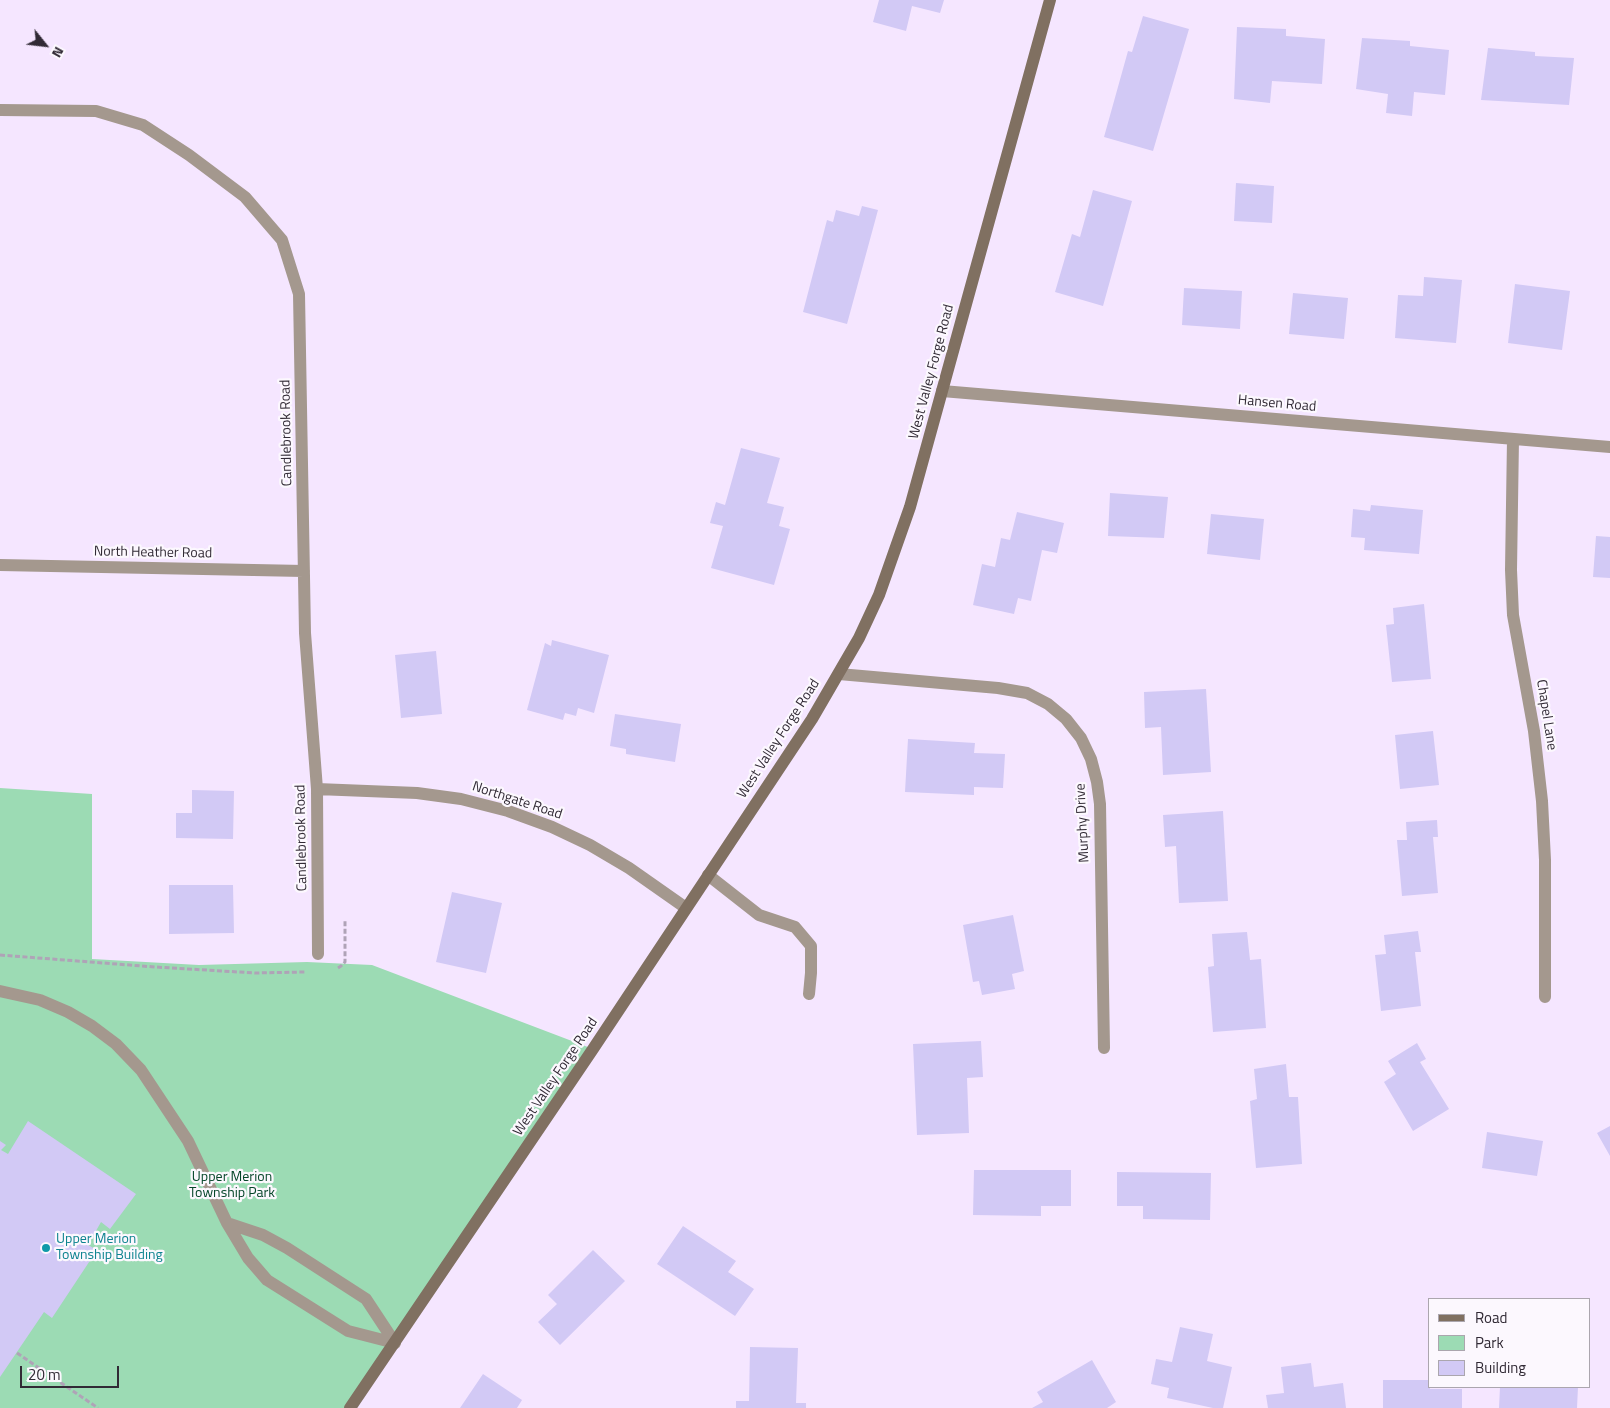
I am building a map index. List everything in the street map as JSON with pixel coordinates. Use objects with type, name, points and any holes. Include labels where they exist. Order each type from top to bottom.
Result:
[{"type":"main road","name":"West Valley Forge Road","points":[[350,1408],[812,719],[839,674],[871,612],[895,552],[910,507],[1050,0]]},
{"type":"street","name":"Candlebrook Road","points":[[0,110],[96,111],[143,125],[189,155],[245,196],[282,240],[299,294],[305,633],[316,789],[318,954]]},
{"type":"street","name":"Hansen Road","points":[[942,391],[1610,447]]},
{"type":"street","name":"Chapel Lane","points":[[1513,439],[1511,570],[1513,614],[1534,731],[1542,801],[1545,860],[1545,998]]},
{"type":"street","name":"North Heather Road","points":[[0,566],[304,571]]},
{"type":"street","name":"Murphy Drive","points":[[839,674],[998,688],[1027,694],[1048,704],[1060,714],[1081,738],[1091,759],[1100,804],[1104,1048]]},
{"type":"street","name":"Northgate Road","points":[[316,789],[417,793],[461,799],[508,811],[552,826],[590,845],[629,868],[686,908]]},
{"type":"street","points":[[708,876],[759,915],[795,927],[810,946],[811,973],[809,994]]},
{"type":"street","points":[[0,991],[40,1000],[68,1012],[92,1026],[116,1044],[142,1070],[183,1133],[227,1223],[248,1258],[267,1280],[348,1331],[395,1342]]},
{"type":"street","points":[[227,1223],[271,1239],[366,1299],[395,1342]]},
{"type":"path","points":[[336,968],[344,962],[345,919]]},
{"type":"path","points":[[0,955],[155,968],[274,973],[312,972]]},
{"type":"path","points":[[17,1353],[98,1408]]},
{"type":"green space","name":"Upper Merion Township Park","points":[[0,788],[92,794],[92,959],[199,965],[307,962],[372,965],[593,1049],[350,1408],[0,1408]]},
{"type":"building","points":[[879,0],[944,0],[940,13],[912,6],[906,31],[873,22]]},
{"type":"building","points":[[1143,16],[1189,29],[1153,151],[1104,137],[1128,51],[1132,52]]},
{"type":"building","points":[[1237,27],[1286,29],[1286,36],[1325,39],[1322,84],[1272,81],[1270,103],[1234,99]]},
{"type":"building","points":[[1362,38],[1410,41],[1410,46],[1449,50],[1445,95],[1414,92],[1412,116],[1386,113],[1388,94],[1356,89]]},
{"type":"building","points":[[1488,48],[1535,52],[1535,56],[1574,58],[1569,105],[1481,100]]},
{"type":"building","points":[[1236,183],[1274,186],[1272,223],[1234,221]]},
{"type":"building","points":[[1093,190],[1132,201],[1103,306],[1055,292],[1072,234],[1080,237]]},
{"type":"building","points":[[862,206],[878,210],[847,324],[803,312],[827,220],[833,222],[836,210],[859,216]]},
{"type":"building","points":[[1424,277],[1462,280],[1456,343],[1395,338],[1398,295],[1423,296]]},
{"type":"building","points":[[1515,284],[1570,291],[1562,350],[1508,343]]},
{"type":"building","points":[[1184,288],[1242,291],[1240,329],[1182,325]]},
{"type":"building","points":[[1293,293],[1348,298],[1344,339],[1289,334]]},
{"type":"building","points":[[741,448],[780,458],[767,503],[784,507],[779,526],[790,529],[774,585],[711,568],[723,526],[710,523],[716,502],[725,505]]},
{"type":"building","points":[[1110,493],[1168,497],[1164,538],[1108,536]]},
{"type":"building","points":[[1371,505],[1423,510],[1419,554],[1364,550],[1365,538],[1351,537],[1353,509],[1370,511]]},
{"type":"building","points":[[1017,512],[1064,523],[1057,553],[1042,550],[1031,601],[1018,598],[1014,614],[973,605],[982,564],[995,567],[1001,538],[1010,540]]},
{"type":"building","points":[[1211,514],[1264,519],[1260,560],[1207,554]]},
{"type":"building","points":[[1596,536],[1610,537],[1610,578],[1593,577]]},
{"type":"building","points":[[1424,604],[1431,679],[1392,682],[1386,625],[1394,624],[1393,608]]},
{"type":"building","points":[[552,640],[609,655],[594,713],[578,708],[576,716],[565,713],[563,720],[527,710],[545,643],[551,646]]},
{"type":"building","points":[[436,651],[442,714],[401,718],[395,655]]},
{"type":"building","points":[[1206,689],[1211,772],[1163,775],[1161,727],[1145,728],[1144,692]]},
{"type":"building","points":[[615,714],[681,724],[675,762],[626,754],[626,749],[610,746]]},
{"type":"building","points":[[1433,731],[1439,785],[1400,789],[1395,735]]},
{"type":"building","points":[[908,739],[975,743],[974,753],[1005,754],[1003,788],[974,787],[974,795],[905,792]]},
{"type":"building","points":[[192,790],[234,791],[233,839],[176,838],[176,813],[192,813]]},
{"type":"building","points":[[1223,811],[1228,901],[1179,903],[1176,846],[1165,847],[1163,815]]},
{"type":"building","points":[[1437,820],[1438,837],[1433,837],[1438,893],[1402,896],[1397,840],[1407,840],[1406,822]]},
{"type":"building","points":[[169,885],[233,885],[234,933],[169,934]]},
{"type":"building","points":[[452,892],[502,903],[486,973],[436,962]]},
{"type":"building","points":[[1013,915],[1024,971],[1012,974],[1015,989],[982,995],[979,981],[973,982],[963,925]]},
{"type":"building","points":[[1418,931],[1421,952],[1415,952],[1421,1006],[1381,1011],[1375,955],[1386,954],[1384,935]]},
{"type":"building","points":[[1247,932],[1250,960],[1261,959],[1266,1028],[1213,1032],[1208,967],[1214,966],[1212,934]]},
{"type":"building","points":[[981,1041],[983,1077],[967,1078],[969,1133],[917,1135],[913,1044]]},
{"type":"building","points":[[1417,1043],[1426,1059],[1420,1062],[1449,1109],[1413,1131],[1384,1082],[1396,1074],[1388,1061]]},
{"type":"building","points":[[1286,1064],[1289,1097],[1298,1097],[1302,1164],[1256,1168],[1250,1101],[1257,1099],[1254,1069]]},
{"type":"building","name":"Upper Merion Township Building","points":[[28,1121],[136,1194],[110,1229],[101,1222],[88,1245],[97,1250],[52,1318],[44,1312],[0,1377],[0,1141],[6,1145],[1,1150],[8,1154]]},
{"type":"building","points":[[1610,1126],[1610,1156],[1597,1133]]},
{"type":"building","points":[[1487,1132],[1543,1141],[1537,1176],[1482,1168]]},
{"type":"building","points":[[974,1170],[1071,1170],[1071,1206],[1041,1206],[1041,1216],[973,1215]]},
{"type":"building","points":[[1117,1172],[1211,1173],[1210,1220],[1143,1219],[1143,1206],[1117,1206]]},
{"type":"building","points":[[683,1226],[736,1261],[728,1272],[754,1289],[735,1316],[657,1264]]},
{"type":"building","points":[[593,1250],[625,1281],[560,1345],[538,1322],[557,1304],[548,1295]]},
{"type":"building","points":[[1180,1327],[1213,1334],[1207,1361],[1232,1367],[1223,1408],[1213,1408],[1167,1398],[1169,1388],[1151,1384],[1156,1359],[1172,1362]]},
{"type":"building","points":[[750,1347],[798,1348],[796,1403],[806,1403],[806,1408],[736,1408],[736,1401],[749,1401]]},
{"type":"building","points":[[1092,1360],[1116,1402],[1107,1408],[1032,1408],[1043,1402],[1037,1392]]},
{"type":"building","points":[[1311,1363],[1314,1387],[1343,1383],[1346,1408],[1268,1408],[1266,1395],[1284,1393],[1281,1367]]},
{"type":"building","points":[[483,1374],[522,1400],[517,1408],[460,1408]]},
{"type":"building","points":[[1383,1380],[1428,1380],[1428,1388],[1430,1389],[1462,1389],[1462,1408],[1383,1408]]},
{"type":"building","points":[[1500,1388],[1578,1388],[1577,1408],[1499,1408]]},
{"type":"place","name":"Upper Merion Township Building","points":[[46,1248]]}]
